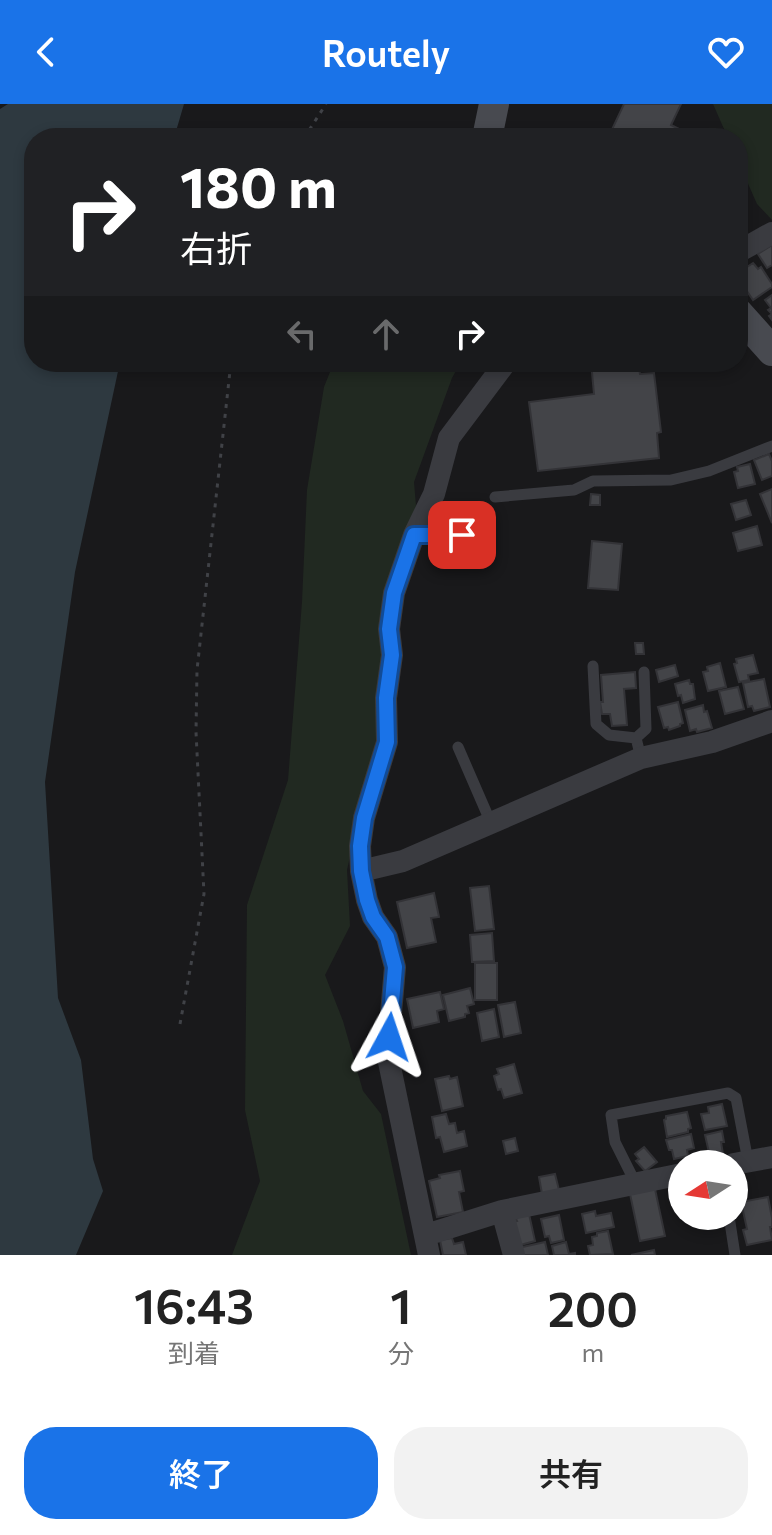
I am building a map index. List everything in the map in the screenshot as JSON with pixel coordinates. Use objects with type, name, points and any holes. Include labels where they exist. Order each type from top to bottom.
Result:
[{"type":"street","points":[[489,128],[494,104]]},
{"type":"street","points":[[748,246],[772,233]]},
{"type":"street","points":[[748,324],[772,351]]},
{"type":"street","points":[[498,372],[449,438],[434,494],[414,535],[394,593],[389,629],[392,655],[386,698],[387,742],[364,818],[360,846],[367,900],[373,917],[387,937],[395,967],[389,1062],[428,1245],[502,1211],[668,1177]]},
{"type":"street","points":[[361,871],[403,861],[491,823],[639,748],[712,742],[772,721]]},
{"type":"street","points":[[748,1162],[772,1157]]},
{"type":"street","points":[[502,1211],[514,1255]]},
{"type":"lane","points":[[495,497],[574,490],[593,481],[671,480],[709,471],[772,446]]},
{"type":"lane","points":[[414,535],[486,535]]},
{"type":"lane","points":[[593,666],[596,724],[609,735],[639,748],[646,729],[644,672]]},
{"type":"lane","points":[[458,747],[491,823]]},
{"type":"lane","points":[[637,1184],[615,1142],[611,1115],[728,1093],[736,1098],[740,1150]]},
{"type":"lane","points":[[731,1230],[735,1255]]},
{"type":"path","points":[[310,128],[326,104]]},
{"type":"path","points":[[180,1024],[204,894],[196,732],[197,670],[230,372]]},
{"type":"shaded area","points":[[8,104],[184,104],[177,128],[24,128],[24,372],[118,372],[75,572],[45,782],[58,998],[81,1060],[93,1159],[103,1191],[76,1255],[0,1255],[0,109]]},
{"type":"shaded area","points":[[713,104],[772,104],[772,220],[757,204],[748,184],[748,128],[724,128]]},
{"type":"shaded area","points":[[330,372],[455,372],[414,482],[416,506],[385,606],[378,731],[347,870],[350,926],[325,975],[343,1021],[363,1091],[381,1114],[411,1255],[232,1255],[260,1181],[245,1110],[247,905],[288,780],[307,490],[324,387]]},
{"type":"building","points":[[624,104],[681,104],[671,125],[677,128],[613,128]]},
{"type":"building","points":[[772,245],[772,265],[767,268],[758,254]]},
{"type":"building","points":[[753,263],[758,269],[761,267],[772,284],[753,300],[748,293],[748,266]]},
{"type":"building","points":[[772,295],[772,314],[765,300]]},
{"type":"building","points":[[592,372],[654,373],[661,432],[657,433],[659,458],[538,471],[529,402],[594,394]]},
{"type":"building","points":[[769,454],[772,476],[762,480],[754,460]]},
{"type":"building","points":[[750,464],[755,484],[738,488],[734,472],[738,471],[737,467]]},
{"type":"building","points":[[772,489],[772,523],[760,494]]},
{"type":"building","points":[[591,494],[600,495],[600,505],[590,505]]},
{"type":"building","points":[[746,500],[751,515],[736,520],[731,504]]},
{"type":"building","points":[[757,526],[762,545],[738,551],[733,533]]},
{"type":"building","points":[[592,541],[622,544],[618,590],[588,588]]},
{"type":"building","points":[[635,643],[643,643],[644,654],[636,654]]},
{"type":"building","points":[[753,655],[758,673],[748,675],[749,680],[739,682],[734,664],[737,663],[736,659]]},
{"type":"building","points":[[720,663],[726,687],[708,691],[703,672],[708,671],[707,667]]},
{"type":"building","points":[[675,665],[678,676],[659,682],[656,670]]},
{"type":"building","points":[[635,672],[636,688],[624,689],[627,725],[612,726],[610,714],[602,714],[601,675]]},
{"type":"building","points":[[764,679],[770,707],[754,711],[752,706],[748,707],[743,683]]},
{"type":"building","points":[[689,680],[693,684],[695,699],[683,703],[675,684]]},
{"type":"building","points":[[738,687],[744,709],[725,714],[719,691]]},
{"type":"building","points":[[678,702],[683,723],[669,730],[668,727],[664,728],[658,707]]},
{"type":"building","points":[[703,705],[712,728],[690,731],[685,710]]},
{"type":"building","points":[[489,886],[494,929],[475,931],[470,888]]},
{"type":"building","points":[[434,893],[439,917],[431,918],[436,942],[407,948],[397,902]]},
{"type":"building","points":[[492,933],[494,961],[472,962],[470,935]]},
{"type":"building","points":[[475,963],[497,963],[497,1000],[475,1000]]},
{"type":"building","points":[[470,988],[474,1004],[467,1006],[469,1013],[449,1021],[443,995]]},
{"type":"building","points":[[440,992],[444,1009],[437,1011],[439,1022],[413,1028],[407,999]]},
{"type":"building","points":[[515,1002],[521,1033],[504,1037],[498,1005]]},
{"type":"building","points":[[494,1009],[499,1037],[482,1041],[477,1013]]},
{"type":"building","points":[[514,1064],[522,1093],[504,1098],[494,1076],[499,1074],[497,1069]]},
{"type":"building","points":[[449,1076],[450,1079],[457,1077],[463,1106],[442,1111],[435,1079]]},
{"type":"building","points":[[722,1104],[727,1126],[705,1130],[701,1114],[709,1113],[708,1107]]},
{"type":"building","points":[[687,1112],[691,1128],[688,1132],[667,1137],[666,1116]]},
{"type":"building","points":[[446,1114],[449,1124],[455,1123],[457,1133],[464,1131],[467,1146],[444,1152],[440,1137],[436,1138],[432,1117]]},
{"type":"building","points":[[722,1131],[722,1150],[708,1150],[705,1135]]},
{"type":"building","points":[[691,1134],[694,1148],[669,1150],[666,1140]]},
{"type":"building","points":[[515,1138],[518,1151],[506,1154],[503,1141]]},
{"type":"building","points":[[644,1147],[657,1162],[645,1171],[636,1161],[639,1159],[635,1154]]},
{"type":"building","points":[[460,1171],[464,1191],[459,1192],[463,1212],[437,1217],[429,1181],[440,1178],[439,1175]]},
{"type":"building","points":[[555,1174],[559,1190],[542,1194],[539,1177]]},
{"type":"building","points":[[655,1189],[665,1236],[640,1241],[630,1194]]},
{"type":"building","points":[[768,1197],[772,1240],[747,1245],[743,1230],[748,1230],[748,1201]]},
{"type":"building","points":[[595,1211],[596,1216],[611,1213],[614,1227],[586,1233],[582,1214]]},
{"type":"building","points":[[529,1214],[535,1241],[517,1246],[511,1222],[517,1221],[515,1217]]},
{"type":"building","points":[[559,1215],[564,1240],[551,1243],[549,1236],[545,1237],[541,1219]]},
{"type":"building","points":[[608,1231],[613,1254],[590,1255],[588,1246],[593,1245],[592,1237]]},
{"type":"building","points":[[452,1238],[454,1244],[463,1242],[466,1255],[443,1255],[440,1240]]},
{"type":"building","points":[[545,1242],[548,1255],[520,1255],[518,1248]]},
{"type":"building","points":[[566,1242],[569,1254],[575,1255],[554,1255],[552,1246]]},
{"type":"building","points":[[654,1250],[655,1255],[631,1255]]},
{"type":"route","points":[[389,1037],[395,967],[387,937],[373,917],[367,900],[360,846],[364,818],[387,742],[386,698],[392,655],[389,629],[394,593],[414,535],[462,535]]}]
